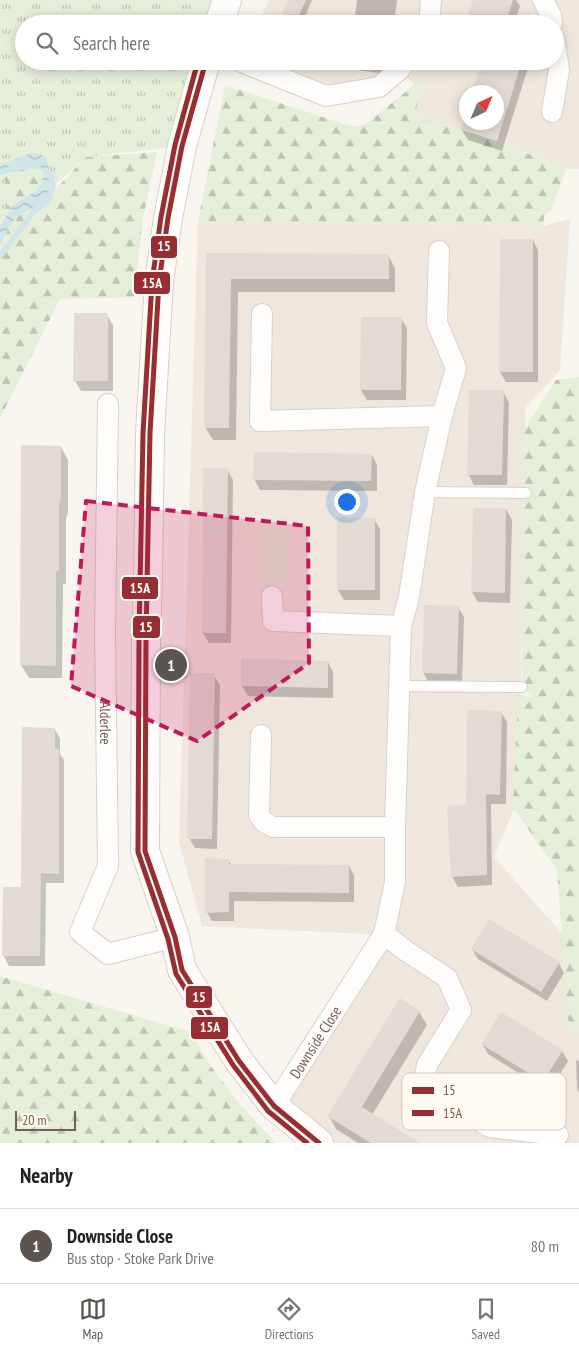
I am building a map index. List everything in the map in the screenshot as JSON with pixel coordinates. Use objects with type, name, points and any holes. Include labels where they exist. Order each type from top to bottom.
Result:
[{"type":"street","points":[[222,15],[227,0]]},
{"type":"street","points":[[430,15],[431,0]]},
{"type":"street","points":[[543,0],[551,15]]},
{"type":"street","points":[[203,70],[182,146],[168,218],[159,282],[150,405],[145,852],[175,937],[182,970],[239,1061],[274,1106],[319,1143]]},
{"type":"street","points":[[261,70],[326,96],[379,87],[399,70]]},
{"type":"street","points":[[552,112],[560,70]]},
{"type":"street","name":"Downside Close","points":[[274,1106],[384,934],[395,882],[401,626],[409,597],[425,492],[442,416],[456,368],[437,322],[439,251]]},
{"type":"street","points":[[262,314],[260,421],[442,416]]},
{"type":"street","name":"Alderlee","points":[[108,404],[105,634],[108,866],[80,932],[108,954],[175,937]]},
{"type":"street","points":[[272,596],[273,621],[401,626]]},
{"type":"street","points":[[261,736],[260,815],[264,822],[273,827],[395,826]]},
{"type":"street","points":[[384,934],[447,978],[461,1010],[427,1065],[426,1073]]},
{"type":"street","points":[[516,1130],[558,1135]]},
{"type":"lane","points":[[425,492],[526,493]]},
{"type":"lane","points":[[400,686],[522,687]]},
{"type":"highlighted area","points":[[86,501],[308,526],[309,663],[197,741],[71,686]]},
{"type":"shaded area","points":[[269,0],[579,0],[579,169],[566,169],[504,144],[459,130],[414,116],[423,89],[414,85],[399,70],[564,70],[564,15],[262,15]]},
{"type":"shaded area","points":[[263,70],[399,70],[326,96]]},
{"type":"shaded area","points":[[570,219],[560,370],[525,408],[526,493],[522,599],[520,794],[494,857],[566,938],[569,1030],[579,1030],[579,1143],[319,1143],[274,1106],[384,935],[202,926],[179,842],[198,221],[543,226]]},
{"type":"green space","points":[[0,0],[231,0],[226,15],[15,15],[15,70],[207,70],[182,146],[86,157],[0,234]]},
{"type":"green space","points":[[225,85],[356,127],[366,124],[414,85],[423,88],[414,116],[504,144],[566,169],[551,210],[544,217],[543,226],[198,221]]},
{"type":"green space","points":[[157,152],[143,218],[134,297],[60,299],[0,418],[0,244],[15,218],[49,199],[52,193],[86,157]]},
{"type":"green space","points":[[31,165],[45,170],[41,184],[36,191],[14,204],[0,226],[0,216],[10,202],[5,180],[0,181],[0,172]]},
{"type":"green space","points":[[579,377],[579,1030],[569,1030],[557,870],[513,807],[518,695],[532,696],[522,687],[522,433],[556,380]]},
{"type":"green space","points":[[262,521],[286,522],[286,588],[261,587]]},
{"type":"green space","points":[[0,976],[190,1032],[213,1069],[243,1108],[276,1143],[0,1143]]},
{"type":"water","points":[[31,153],[40,154],[47,159],[52,193],[49,199],[15,218],[0,244],[0,226],[14,204],[36,191],[41,184],[45,170],[31,165],[0,172],[0,165]]},
{"type":"building","points":[[288,0],[306,0],[299,15],[282,15]]},
{"type":"building","points":[[473,0],[513,0],[508,15],[469,15]]},
{"type":"building","points":[[479,70],[519,70],[504,119],[504,85],[474,85]]},
{"type":"building","points":[[461,130],[500,130],[497,141]]},
{"type":"building","points":[[500,239],[533,239],[533,372],[499,372]]},
{"type":"building","points":[[206,253],[389,254],[389,279],[231,279],[229,428],[204,428]]},
{"type":"building","points":[[74,313],[108,313],[108,381],[73,381]]},
{"type":"building","points":[[361,317],[402,317],[401,390],[360,390]]},
{"type":"building","points":[[469,390],[504,390],[502,475],[467,475]]},
{"type":"building","points":[[21,445],[61,446],[59,571],[56,571],[56,666],[20,665]]},
{"type":"building","points":[[254,452],[372,454],[371,481],[253,480]]},
{"type":"building","points":[[203,468],[228,468],[226,633],[202,633]]},
{"type":"building","points":[[473,508],[506,508],[505,593],[471,592]]},
{"type":"building","points":[[337,517],[375,518],[375,590],[337,590]]},
{"type":"building","points":[[424,605],[459,606],[457,674],[422,673]]},
{"type":"building","points":[[241,658],[328,661],[328,688],[241,686]]},
{"type":"building","points":[[190,673],[215,673],[212,839],[187,839]]},
{"type":"building","points":[[467,710],[502,711],[500,795],[486,794],[487,875],[451,877],[447,806],[466,805]]},
{"type":"building","points":[[22,727],[55,728],[55,749],[59,749],[59,874],[41,873],[40,956],[2,956],[3,887],[21,887]]},
{"type":"building","points":[[205,858],[229,859],[229,864],[349,865],[349,893],[229,892],[229,912],[205,913]]},
{"type":"building","points":[[489,919],[560,962],[541,992],[471,949]]},
{"type":"building","points":[[400,998],[420,1011],[362,1107],[420,1143],[371,1143],[327,1116]]},
{"type":"building","points":[[501,1012],[563,1050],[549,1073],[528,1073],[481,1044]]},
{"type":"waterway","points":[[0,172],[31,165],[38,167]]},
{"type":"waterway","points":[[0,256],[35,210],[49,199],[53,185],[51,177],[47,172]]},
{"type":"transit line","name":"15A","points":[[196,70],[175,145],[161,217],[152,282],[143,433],[139,638],[138,852],[168,939],[176,974],[233,1065],[268,1111],[307,1143]]},
{"type":"transit line","name":"15","points":[[203,70],[182,146],[168,218],[159,282],[150,433],[146,638],[145,851],[175,937],[182,970],[239,1061],[274,1106],[319,1143]]},
{"type":"place","name":"Downside Close","points":[[171,665]]}]
